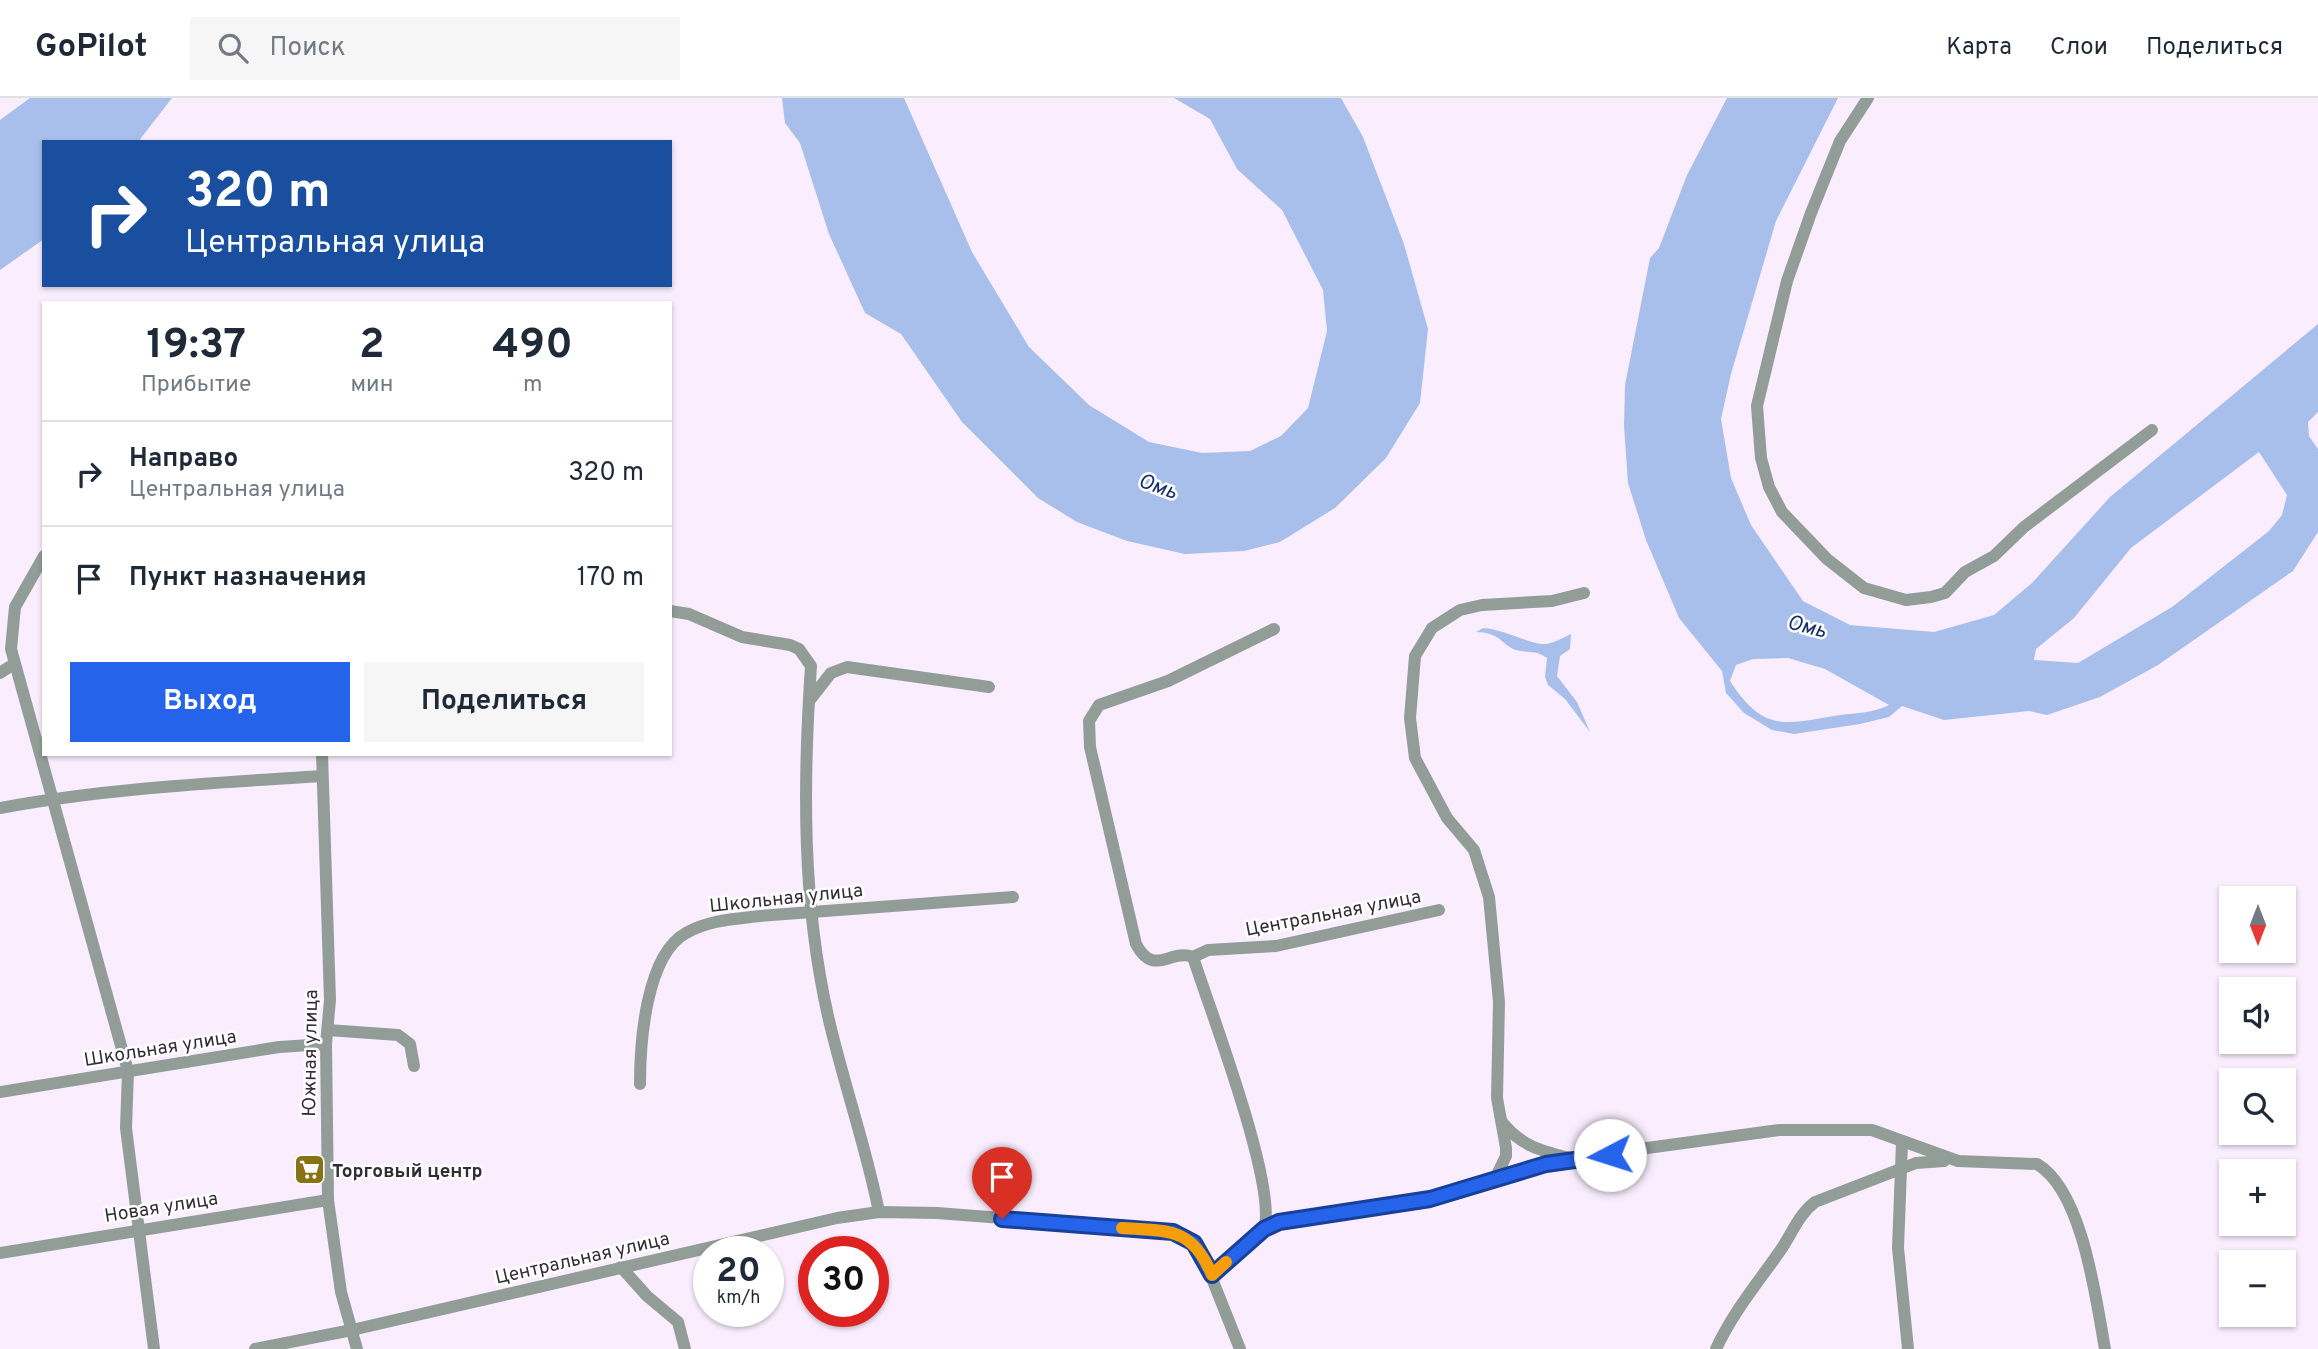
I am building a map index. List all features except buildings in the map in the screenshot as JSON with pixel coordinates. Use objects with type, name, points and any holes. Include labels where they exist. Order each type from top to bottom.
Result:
[{"type":"street","points":[[1868,98],[1840,141],[1811,213],[1787,281],[1757,406],[1761,458],[1769,487],[1782,512],[1834,565],[1864,588],[1906,600],[1931,597],[1945,593],[1965,572],[1994,556],[2024,527],[2152,430]]},
{"type":"street","points":[[42,560],[15,607],[11,629],[14,664],[128,1071],[126,1128],[154,1349]]},
{"type":"street","points":[[1494,1181],[1506,1156],[1499,1118],[1499,1002],[1489,897],[1474,850],[1447,818],[1415,758],[1410,718],[1415,656],[1432,628],[1460,610],[1482,605],[1552,601],[1584,593]]},
{"type":"street","points":[[672,611],[689,614],[742,637],[790,645],[799,649],[811,666],[805,853],[828,1015],[879,1212]]},
{"type":"street","name":"Центральная улица","points":[[1274,629],[1168,681],[1098,705],[1089,721],[1090,747],[1136,944],[1149,960],[1158,961],[1186,954],[1193,957],[1208,950],[1276,946],[1439,910]]},
{"type":"street","points":[[0,673],[14,664]]},
{"type":"street","points":[[809,701],[831,673],[847,667],[989,687]]},
{"type":"street","name":"Южная улица","points":[[322,756],[330,1000],[326,1044],[328,1200],[341,1292],[356,1349]]},
{"type":"street","points":[[0,808],[53,798],[323,776]]},
{"type":"street","name":"Школьная улица","points":[[640,1084],[644,1029],[653,982],[665,953],[677,938],[721,920],[892,904],[1013,897]]},
{"type":"street","points":[[1193,957],[1247,1121],[1266,1203],[1264,1229]]},
{"type":"street","points":[[327,1030],[398,1035],[410,1044],[414,1066]]},
{"type":"street","name":"Школьная улица","points":[[0,1092],[279,1047],[326,1044]]},
{"type":"street","points":[[1499,1118],[1514,1137],[1527,1146],[1574,1158]]},
{"type":"street","points":[[1212,1275],[1264,1229],[1279,1222],[1430,1199],[1574,1158],[1779,1130],[1872,1130],[1958,1161]]},
{"type":"street","points":[[1902,1142],[1898,1248],[1908,1349]]},
{"type":"street","points":[[1716,1349],[1738,1307],[1777,1255],[1805,1210],[1815,1202],[1916,1163],[1958,1161],[2037,1164],[2053,1176],[2083,1239],[2105,1349]]},
{"type":"street","name":"Новая улица","points":[[0,1253],[328,1200]]},
{"type":"street","name":"Центральная улица","points":[[255,1349],[352,1330],[621,1267],[879,1212],[937,1213],[1173,1232],[1194,1243],[1212,1275],[1240,1349]]},
{"type":"street","points":[[621,1267],[646,1296],[678,1322],[685,1349]]},
{"type":"water","points":[[30,98],[172,98],[140,140],[42,140],[42,240],[0,270],[0,120]]},
{"type":"water","name":"Омь","points":[[782,98],[904,98],[972,252],[1029,347],[1089,405],[1149,442],[1202,453],[1250,451],[1281,436],[1308,408],[1327,331],[1323,290],[1282,210],[1237,169],[1210,119],[1174,98],[1341,98],[1363,137],[1404,244],[1428,329],[1420,403],[1386,458],[1335,508],[1280,542],[1244,551],[1185,554],[1127,541],[1077,522],[1038,498],[962,422],[901,334],[865,313],[829,234],[800,143],[785,123]]},
{"type":"water","name":"Омь","points":[[1727,98],[1838,98],[1776,221],[1731,374],[1721,419],[1731,478],[1751,525],[1803,601],[1850,625],[1934,632],[1994,615],[2032,583],[2110,497],[2318,324],[2318,412],[2308,422],[2309,436],[2318,449],[2318,532],[2293,571],[2158,665],[2100,697],[2047,715],[2029,711],[1944,720],[1902,706],[1889,717],[1860,724],[1794,734],[1772,730],[1744,713],[1726,693],[1722,671],[1679,618],[1646,540],[1628,483],[1624,426],[1625,385],[1650,258],[1659,248],[1687,175]],"holes":[[[2259,452],[2287,495],[2282,515],[2269,531],[2172,607],[2078,663],[2034,660],[2036,649],[2074,618],[2131,548]],[[1788,658],[1825,669],[1889,705],[1871,711],[1805,721],[1766,718],[1754,710],[1730,681],[1736,665],[1753,659]]]},
{"type":"water","points":[[1483,628],[1539,644],[1571,634],[1570,649],[1560,656],[1557,676],[1577,702],[1590,732],[1565,699],[1548,685],[1545,677],[1547,658],[1516,650],[1496,637],[1476,632]]},
{"type":"slow traffic","points":[[1122,1228],[1173,1232],[1184,1236],[1201,1251],[1212,1275],[1226,1262]]},
{"type":"place","name":"Торговый центр","points":[[309,1170]]},
{"type":"route","points":[[1002,1219],[1173,1232],[1194,1243],[1201,1251],[1212,1275],[1264,1229],[1279,1222],[1430,1199],[1482,1186],[1546,1164],[1610,1155]]}]
